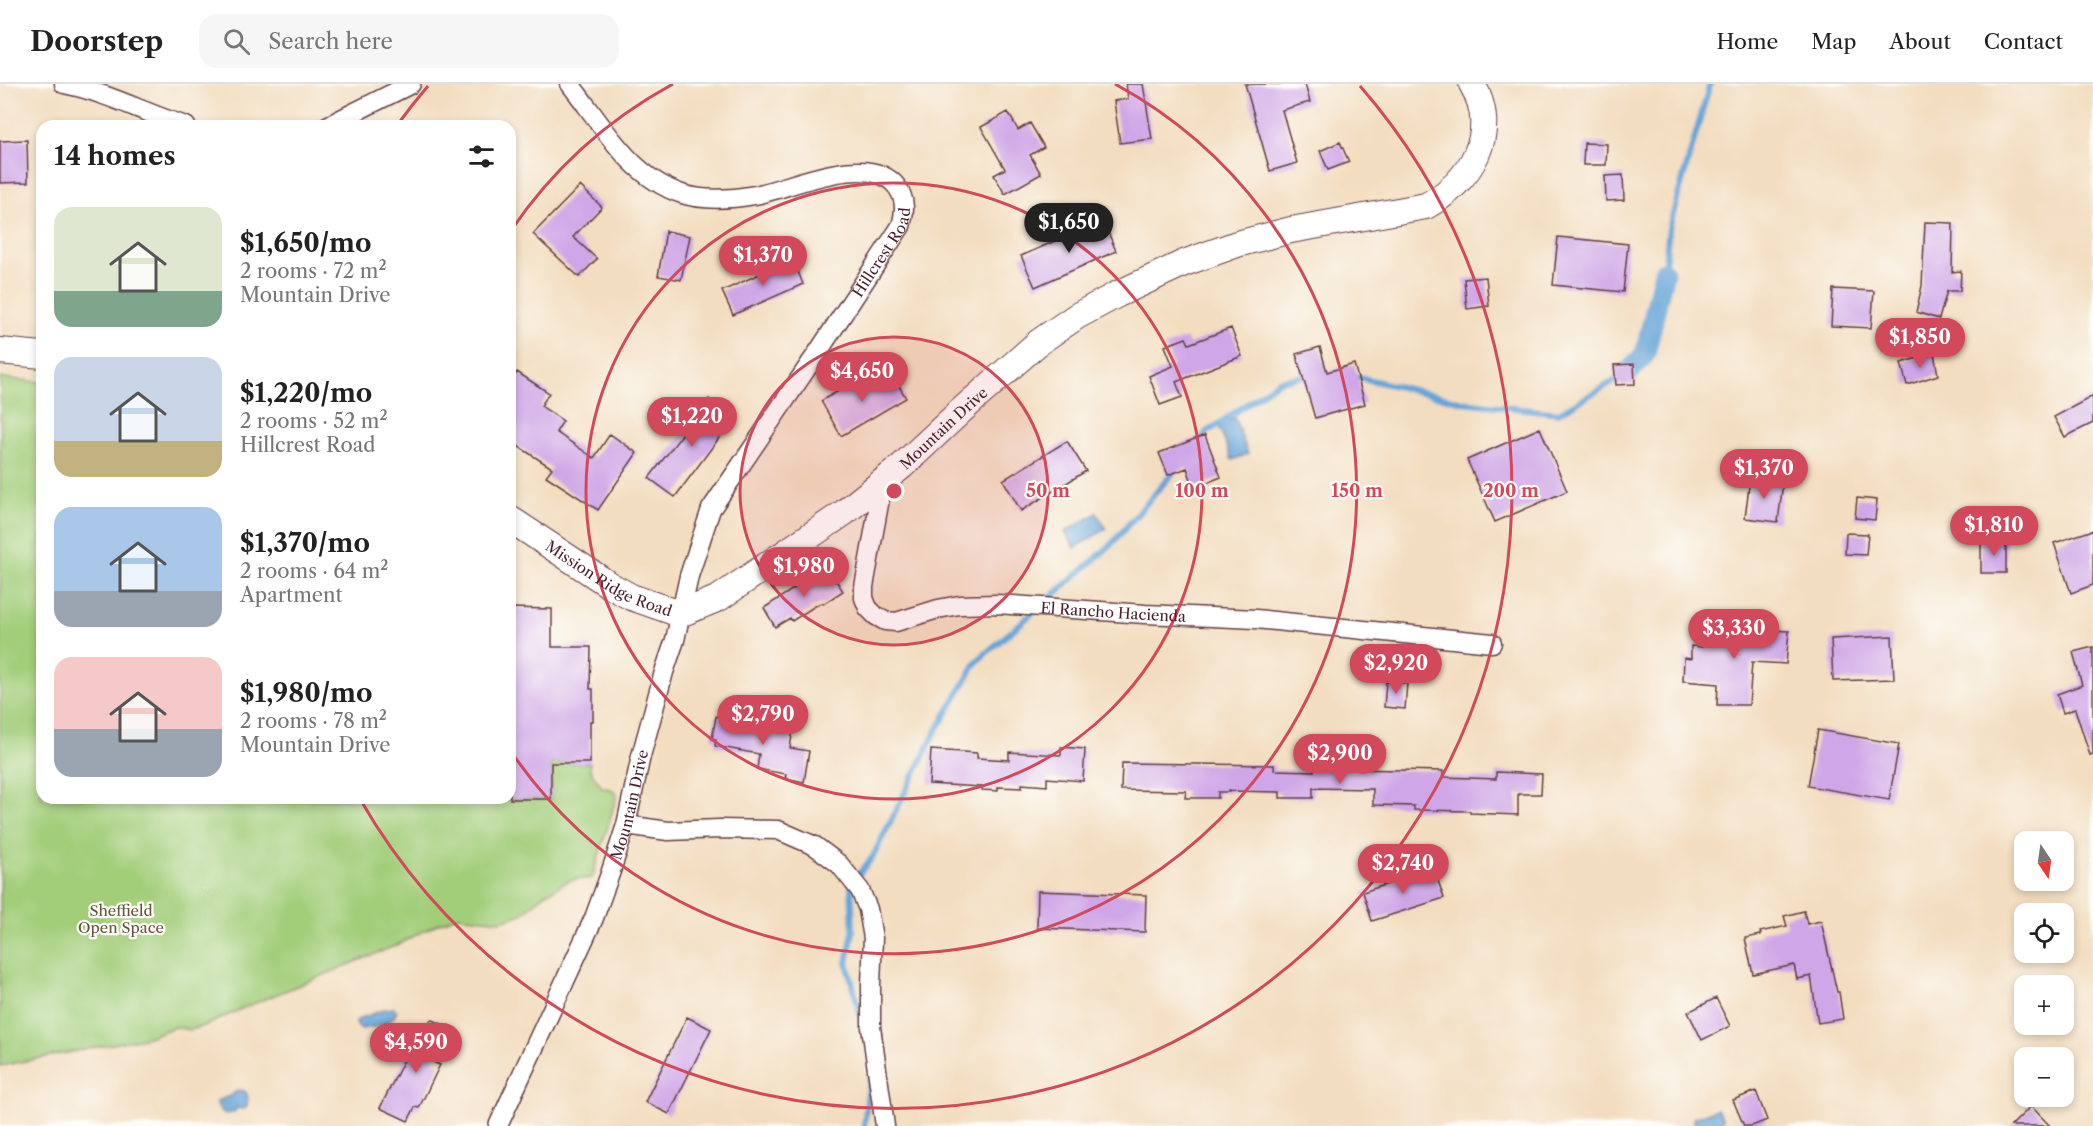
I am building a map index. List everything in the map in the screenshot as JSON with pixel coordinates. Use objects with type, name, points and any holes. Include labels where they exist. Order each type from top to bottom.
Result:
[{"type":"main road","name":"Mountain Drive","points":[[680,614],[719,598],[845,512],[883,482],[1039,342],[1077,316],[1184,263],[1237,244],[1291,230],[1426,206],[1440,198],[1469,169],[1480,144],[1482,115],[1472,84]]},
{"type":"main road","points":[[0,351],[36,354]]},
{"type":"main road","name":"Mission Ridge Road","points":[[516,523],[611,586],[631,597],[680,614]]},
{"type":"street","points":[[64,84],[121,100],[171,120]]},
{"type":"street","points":[[339,120],[411,84]]},
{"type":"street","name":"Hillcrest Road","points":[[570,84],[618,147],[649,176],[665,187],[684,194],[735,198],[834,174],[871,171],[883,174],[893,181],[904,202],[901,226],[812,362],[711,509],[697,549],[680,614]]},
{"type":"street","name":"El Rancho Hacienda","points":[[883,482],[864,598],[868,608],[885,621],[896,622],[959,605],[997,604],[1256,619],[1492,643]]},
{"type":"street","name":"Mountain Drive","points":[[498,1126],[594,918],[626,825],[644,747],[675,640],[680,614]]},
{"type":"street","points":[[626,825],[668,831],[778,830],[815,846],[839,864],[860,890],[870,919],[873,938],[871,1027],[885,1126]]},
{"type":"green space","name":"Sheffield Open Space","points":[[0,378],[36,381],[36,804],[516,804],[516,799],[551,799],[551,763],[590,763],[590,770],[602,787],[613,790],[617,796],[592,878],[570,880],[545,894],[522,914],[501,921],[457,916],[397,945],[207,1025],[190,1030],[174,1027],[148,1037],[0,1066]]},
{"type":"water","points":[[1235,418],[1248,454],[1232,460],[1218,424]]},
{"type":"water","points":[[1097,513],[1106,529],[1075,548],[1065,532]]},
{"type":"water","points":[[737,700],[769,705],[767,720],[735,715]]},
{"type":"water","points":[[394,1008],[397,1011],[395,1016],[387,1022],[362,1029],[357,1026],[356,1022],[359,1019]]},
{"type":"water","points":[[238,1090],[245,1091],[248,1097],[247,1107],[237,1108],[234,1112],[227,1114],[223,1112],[218,1107],[217,1101]]},
{"type":"water","points":[[1717,1109],[1723,1119],[1722,1122],[1712,1126],[1695,1126],[1693,1118]]},
{"type":"building","points":[[1126,84],[1143,84],[1152,139],[1120,143],[1114,101],[1128,99]]},
{"type":"building","points":[[1245,84],[1305,84],[1310,102],[1282,110],[1297,163],[1270,171]]},
{"type":"building","points":[[1008,112],[1018,130],[1030,123],[1044,147],[1030,155],[1041,174],[1005,194],[994,175],[1005,169],[981,127]]},
{"type":"building","points":[[27,140],[28,182],[0,183],[0,141]]},
{"type":"building","points":[[1340,142],[1349,162],[1328,170],[1320,151]]},
{"type":"building","points":[[1584,143],[1607,144],[1606,165],[1583,165]]},
{"type":"building","points":[[1623,175],[1624,200],[1606,201],[1605,176]]},
{"type":"building","points":[[580,186],[602,207],[573,237],[597,259],[579,277],[533,234]]},
{"type":"building","points":[[1103,220],[1116,251],[1035,287],[1021,256]]},
{"type":"building","points":[[1925,222],[1953,223],[1952,272],[1961,271],[1960,291],[1947,291],[1939,319],[1916,312],[1922,286]]},
{"type":"building","points":[[666,231],[690,236],[681,280],[658,276]]},
{"type":"building","points":[[1558,237],[1628,244],[1623,292],[1553,285]]},
{"type":"building","points":[[793,259],[803,284],[733,315],[722,291]]},
{"type":"building","points":[[1486,277],[1489,306],[1467,309],[1464,279]]},
{"type":"building","points":[[1833,289],[1874,291],[1871,328],[1831,326]]},
{"type":"building","points":[[1231,328],[1242,356],[1176,382],[1182,397],[1160,405],[1149,376],[1173,366],[1165,346],[1186,338],[1189,344]]},
{"type":"building","points":[[1320,347],[1327,372],[1354,364],[1365,404],[1315,418],[1296,354]]},
{"type":"building","points":[[1934,353],[1938,375],[1907,385],[1901,363]]},
{"type":"building","points":[[1634,364],[1635,384],[1616,385],[1614,365]]},
{"type":"building","points":[[517,372],[549,393],[541,406],[563,421],[556,432],[594,458],[610,434],[637,453],[598,510],[546,476],[552,468],[516,445]]},
{"type":"building","points":[[892,374],[906,398],[841,436],[821,401],[859,379],[865,390]]},
{"type":"building","points":[[2093,396],[2093,423],[2065,437],[2054,417]]},
{"type":"building","points":[[709,399],[734,418],[675,497],[649,478]]},
{"type":"building","points":[[1540,428],[1567,491],[1495,522],[1467,460]]},
{"type":"building","points":[[1205,435],[1221,477],[1194,488],[1187,468],[1168,475],[1159,453]]},
{"type":"building","points":[[1067,441],[1086,471],[1021,511],[1003,480]]},
{"type":"building","points":[[1750,478],[1783,482],[1778,522],[1745,518]]},
{"type":"building","points":[[1857,498],[1877,500],[1875,520],[1855,518]]},
{"type":"building","points":[[2093,530],[2093,585],[2071,593],[2054,543]]},
{"type":"building","points":[[1846,533],[1868,534],[1866,555],[1845,554]]},
{"type":"building","points":[[2006,540],[2006,573],[1981,573],[1981,541]]},
{"type":"building","points":[[827,567],[843,591],[792,621],[790,618],[775,627],[764,608]]},
{"type":"building","points":[[516,608],[552,609],[552,647],[591,647],[590,689],[593,689],[593,721],[590,721],[590,763],[551,763],[551,799],[516,799]]},
{"type":"building","points":[[1703,626],[1789,631],[1786,664],[1752,662],[1749,705],[1717,705],[1718,684],[1683,681],[1684,658],[1691,659],[1691,646],[1702,647]]},
{"type":"building","points":[[1892,636],[1894,679],[1833,681],[1831,639]]},
{"type":"building","points":[[2093,647],[2093,754],[2090,755],[2075,709],[2063,713],[2057,694],[2082,685],[2073,652]]},
{"type":"building","points":[[1386,682],[1407,683],[1405,709],[1384,707]]},
{"type":"building","points":[[716,716],[793,729],[790,748],[809,751],[804,782],[785,778],[786,774],[757,769],[759,754],[715,746],[716,739],[712,739]]},
{"type":"building","points":[[1818,730],[1899,744],[1889,800],[1808,786]]},
{"type":"building","points":[[1061,747],[1085,749],[1083,781],[1047,778],[1047,786],[1022,784],[1022,788],[998,787],[998,791],[982,790],[982,787],[929,784],[931,750],[977,753],[977,758],[1009,760],[1009,752],[1061,755]]},
{"type":"building","points":[[1122,763],[1274,765],[1274,770],[1314,771],[1314,766],[1334,766],[1353,767],[1353,769],[1443,771],[1443,777],[1496,779],[1496,772],[1542,774],[1541,794],[1518,794],[1518,815],[1414,810],[1414,806],[1373,805],[1373,789],[1313,788],[1313,798],[1280,798],[1280,792],[1229,791],[1218,792],[1218,798],[1185,798],[1186,791],[1121,790]]},
{"type":"building","points":[[1434,869],[1444,898],[1372,921],[1363,892]]},
{"type":"building","points":[[1038,891],[1146,895],[1145,932],[1037,928]]},
{"type":"building","points":[[1804,911],[1807,924],[1821,921],[1837,992],[1839,992],[1843,1019],[1818,1023],[1811,976],[1797,979],[1794,965],[1753,974],[1745,938],[1787,926],[1784,916]]},
{"type":"building","points":[[1716,998],[1730,1026],[1702,1040],[1688,1012]]},
{"type":"building","points":[[687,1017],[711,1029],[669,1114],[645,1102]]},
{"type":"building","points":[[431,1019],[450,1028],[433,1062],[440,1065],[419,1108],[415,1107],[408,1121],[380,1108],[409,1050],[415,1053]]},
{"type":"building","points":[[1756,1091],[1767,1120],[1752,1126],[1744,1126],[1733,1100]]},
{"type":"building","points":[[2032,1107],[2050,1126],[2011,1126]]},
{"type":"waterway","points":[[1664,272],[1669,228],[1710,84]]},
{"type":"waterway","points":[[1629,372],[1645,354],[1664,272]]},
{"type":"waterway","points":[[1199,442],[1206,433],[1279,381],[1308,375]]},
{"type":"waterway","points":[[1350,375],[1463,402],[1559,413],[1621,377]]},
{"type":"waterway","points":[[1043,604],[1110,546],[1177,468]]},
{"type":"waterway","points":[[864,1029],[847,963],[853,932],[851,883],[872,858],[934,735],[977,661],[1036,610]]},
{"type":"waterway","points":[[864,1126],[870,1077]]}]
